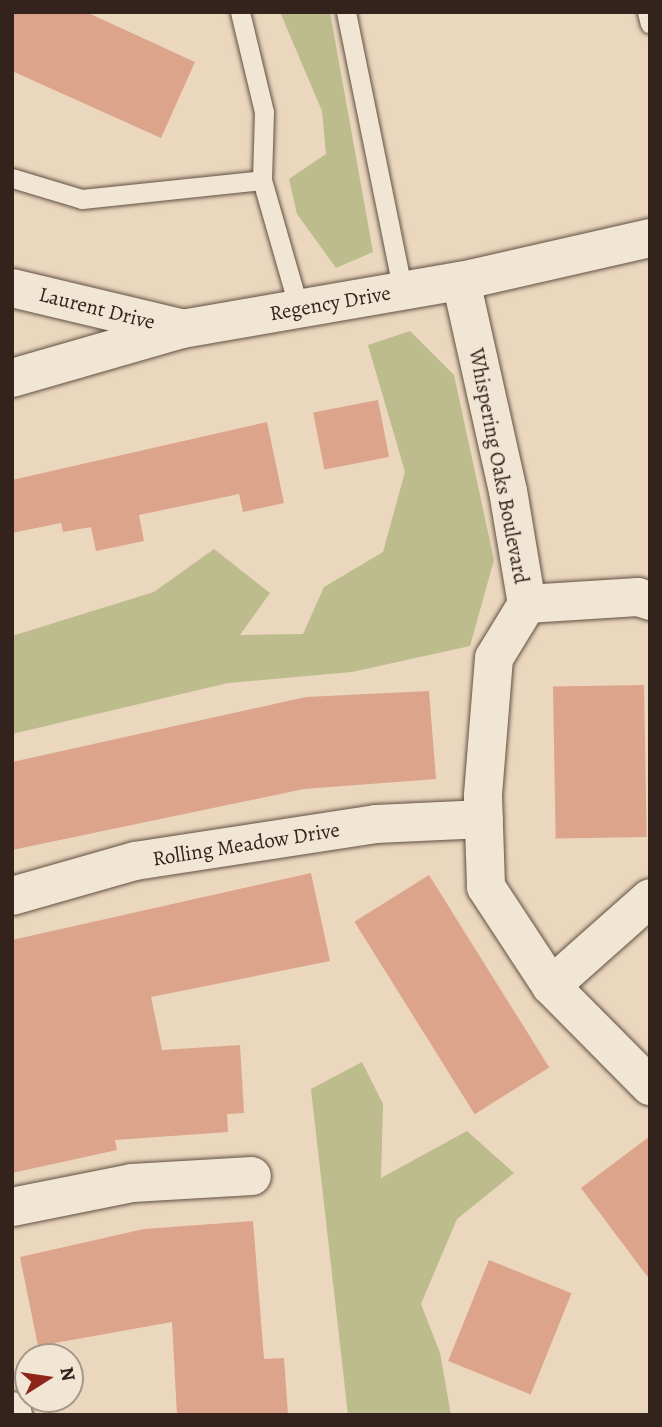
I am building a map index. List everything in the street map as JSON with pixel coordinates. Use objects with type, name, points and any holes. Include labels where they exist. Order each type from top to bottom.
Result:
[{"type":"street","name":"Regency Drive","points":[[12,379],[182,329],[461,281],[650,237]]},
{"type":"street","name":"Whispering Oaks Boulevard","points":[[461,281],[508,491],[527,604],[494,658],[484,819],[486,887],[551,986],[650,1086]]},
{"type":"street","name":"Laurent Drive","points":[[12,288],[182,329]]},
{"type":"street","points":[[527,604],[638,597],[650,601]]},
{"type":"street","name":"Rolling Meadow Drive","points":[[12,896],[135,861],[376,824],[484,819]]},
{"type":"street","points":[[551,986],[650,898]]},
{"type":"street","points":[[12,1208],[132,1183],[252,1176]]},
{"type":"lane","points":[[346,12],[403,291]]},
{"type":"lane","points":[[647,12],[650,24]]},
{"type":"lane","points":[[240,13],[264,112],[262,180],[299,309]]},
{"type":"lane","points":[[12,177],[82,199],[262,180]]},
{"type":"shaded area","points":[[280,12],[330,12],[373,252],[336,268],[297,214],[289,179],[326,154],[322,111]]},
{"type":"shaded area","points":[[410,331],[454,375],[494,560],[470,646],[352,672],[228,683],[12,734],[12,636],[154,592],[214,549],[270,593],[240,635],[303,634],[324,587],[383,552],[405,472],[368,345]]},
{"type":"shaded area","points":[[362,1062],[383,1104],[381,1178],[467,1131],[514,1173],[457,1219],[421,1304],[440,1353],[451,1415],[348,1415],[311,1089]]},
{"type":"building","points":[[12,12],[86,12],[195,62],[161,138],[12,71]]},
{"type":"building","points":[[378,400],[389,457],[324,470],[313,413]]},
{"type":"building","points":[[267,422],[284,503],[243,512],[239,494],[139,515],[144,541],[96,551],[91,527],[63,532],[61,523],[12,533],[12,480]]},
{"type":"building","points":[[644,685],[647,837],[556,839],[553,687]]},
{"type":"building","points":[[429,691],[436,779],[304,789],[12,850],[12,762],[306,697]]},
{"type":"building","points":[[311,873],[330,961],[151,997],[162,1050],[240,1045],[244,1113],[227,1114],[228,1132],[115,1140],[117,1150],[12,1173],[12,940]]},
{"type":"building","points":[[429,875],[549,1068],[475,1114],[354,922]]},
{"type":"building","points":[[650,1136],[650,1280],[581,1188]]},
{"type":"building","points":[[253,1221],[264,1359],[284,1358],[288,1415],[177,1415],[172,1322],[55,1343],[37,1343],[20,1257],[144,1229]]},
{"type":"building","points":[[489,1260],[572,1293],[531,1394],[448,1361]]}]
